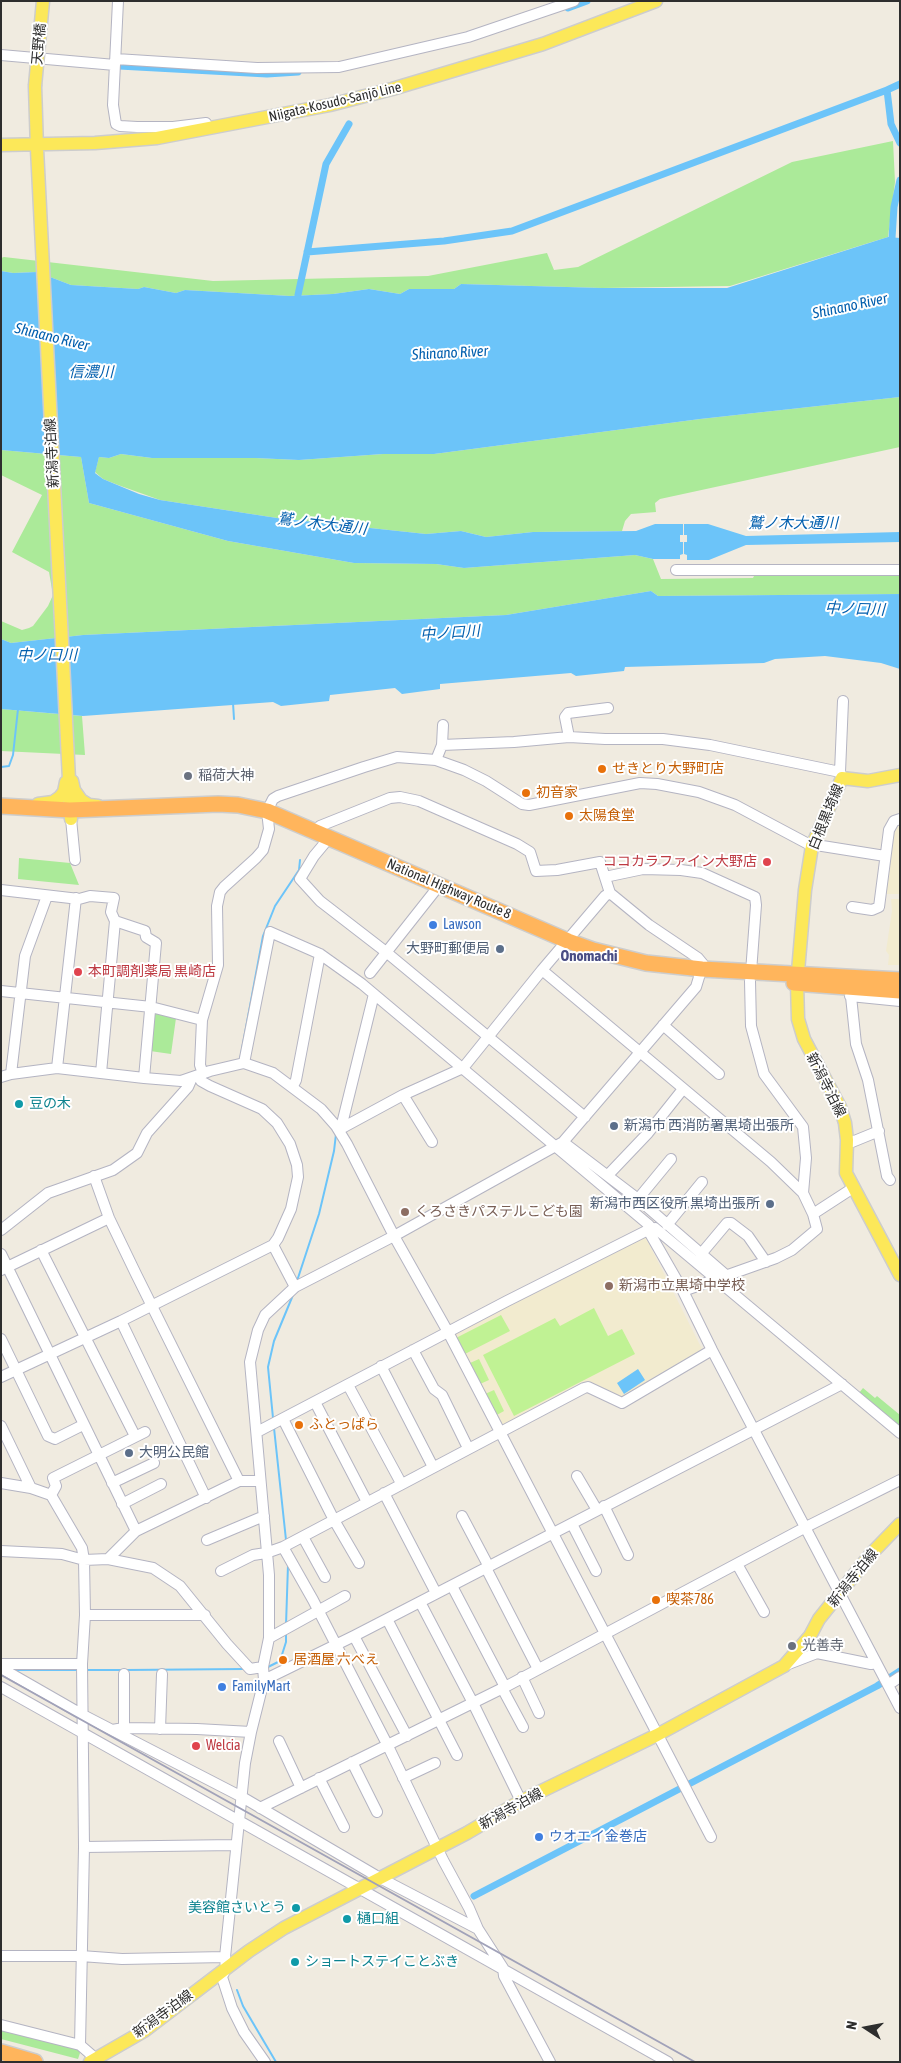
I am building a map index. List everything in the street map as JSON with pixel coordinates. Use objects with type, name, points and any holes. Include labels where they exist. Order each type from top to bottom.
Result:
[{"type":"highway","name":"National Highway Route 8","points":[[71,815],[110,809],[218,804],[238,805],[434,892],[566,943]]},
{"type":"highway","name":"National Highway Route 8","points":[[4,810],[71,815],[220,814],[268,817],[315,831],[566,943],[584,955],[622,966],[656,974],[700,973],[750,977],[900,980]]},
{"type":"highway","name":"National Highway Route 8","points":[[797,978],[850,992],[900,991]]},
{"type":"highway","points":[[1,2052],[35,2062]]},
{"type":"main road","name":"天野橋","points":[[35,86],[43,1]]},
{"type":"main road","name":"Niigata-Kosudo-Sanjō Line","points":[[1,145],[37,147],[157,138],[302,111],[392,89],[543,44],[656,1]]},
{"type":"main road","name":"新潟寺泊線","points":[[35,86],[71,815]]},
{"type":"main road","points":[[69,772],[74,790],[81,800],[89,805],[106,806],[110,809]]},
{"type":"main road","points":[[4,810],[17,803],[37,804],[53,802],[64,792],[69,772]]},
{"type":"main road","name":"白根黒埼線","points":[[797,978],[805,890],[812,846],[841,775],[868,780],[900,775]]},
{"type":"main road","name":"新潟寺泊線","points":[[797,978],[798,1019],[804,1039],[840,1107],[845,1122],[847,1140],[846,1173],[900,1275]]},
{"type":"main road","name":"新潟寺泊線","points":[[92,2060],[144,2031],[226,1962],[284,1928],[437,1849],[521,1801],[657,1734],[784,1666],[810,1636],[819,1619],[841,1594],[870,1555],[900,1524]]},
{"type":"street","points":[[118,1],[114,112],[116,124],[120,126],[173,127],[208,123],[215,128]]},
{"type":"street","points":[[1,56],[257,68],[339,67],[468,37],[574,1]]},
{"type":"street","points":[[676,570],[900,570]]},
{"type":"street","points":[[442,745],[514,742],[569,736],[685,741],[841,775],[843,701]]},
{"type":"street","points":[[569,736],[565,717],[568,713],[608,708]]},
{"type":"street","points":[[436,760],[442,745],[443,725]]},
{"type":"street","points":[[1,1230],[48,1193],[113,1170],[137,1153],[147,1133],[197,1076],[200,1065],[202,1020],[218,965],[217,902],[224,887],[263,850],[269,805],[278,796],[391,759],[413,757],[436,760],[471,774],[522,804],[529,806],[640,783],[657,784],[699,792],[735,805],[812,846],[816,845],[885,856]]},
{"type":"street","points":[[265,2062],[244,2032],[232,2008],[222,1977],[226,1962],[236,1846],[251,1732],[264,1680],[263,1667],[269,1638],[269,1574],[250,1362],[255,1338],[266,1315],[298,1285],[394,1236],[560,1144],[696,987],[703,964],[698,958],[650,925],[610,893],[600,862],[557,870],[536,871],[530,852],[517,844],[419,801],[400,797],[390,798],[320,826],[315,831]]},
{"type":"street","points":[[71,815],[74,860]]},
{"type":"street","points":[[852,907],[872,910],[879,907],[891,824],[894,821],[900,820]]},
{"type":"street","points":[[324,844],[300,879],[320,901],[386,952],[585,1117]]},
{"type":"street","points":[[605,877],[642,869],[681,870],[702,873],[755,897],[755,931],[750,977],[751,1026],[764,1074],[802,1127],[806,1158],[803,1193]]},
{"type":"street","points":[[1,890],[47,896],[114,898],[111,912],[115,921],[100,1073]]},
{"type":"street","points":[[370,973],[434,892]]},
{"type":"street","points":[[341,1131],[402,1095],[463,1068],[542,970],[605,896],[610,893]]},
{"type":"street","points":[[47,896],[25,956],[21,993],[6,1076],[57,1068],[144,1078],[181,1080],[244,1063],[266,1070],[292,1086],[321,1109],[341,1131],[394,1236],[448,1332],[711,1837]]},
{"type":"street","points":[[57,1068],[76,898]]},
{"type":"street","points":[[115,921],[145,931],[146,938],[156,942],[144,1078]]},
{"type":"street","points":[[244,1063],[270,932],[320,954],[374,994],[463,1068],[560,1144],[649,1225],[648,1230],[684,1291],[712,1350],[900,1708]]},
{"type":"street","points":[[292,1086],[296,1080],[320,954]]},
{"type":"street","points":[[542,970],[771,1162],[803,1193],[813,1214],[818,1229],[792,1250],[766,1262],[684,1291]]},
{"type":"street","points":[[1,991],[151,1007],[202,1020]]},
{"type":"street","points":[[890,1180],[887,1176],[868,1080],[856,1044],[850,992],[900,1002]]},
{"type":"street","points":[[341,1131],[374,994]]},
{"type":"street","points":[[662,1024],[719,1074]]},
{"type":"street","points":[[1,1377],[121,1321],[151,1304],[273,1245],[278,1238],[291,1209],[297,1184],[297,1165],[290,1144],[278,1123],[262,1109],[210,1086],[201,1081],[197,1076]]},
{"type":"street","points":[[608,1176],[648,1133],[684,1088]]},
{"type":"street","points":[[402,1095],[432,1142]]},
{"type":"street","points":[[847,1140],[852,1142],[879,1131]]},
{"type":"street","points":[[560,1144],[608,1176],[638,1199],[727,1276]]},
{"type":"street","points":[[638,1199],[671,1159]]},
{"type":"street","points":[[94,1176],[109,1218],[239,1481]]},
{"type":"street","points":[[668,1225],[702,1182]]},
{"type":"street","points":[[813,1214],[853,1188]]},
{"type":"street","points":[[4,1268],[109,1218]]},
{"type":"street","points":[[701,1254],[727,1223],[731,1223],[748,1236],[766,1262]]},
{"type":"street","points":[[257,1432],[381,1366],[655,1228],[900,1433]]},
{"type":"street","points":[[273,1245],[298,1285]]},
{"type":"street","points":[[41,1250],[135,1436]]},
{"type":"street","points":[[1,1254],[4,1268],[50,1355],[136,1531]]},
{"type":"street","points":[[121,1321],[206,1498]]},
{"type":"street","points":[[1,1339],[48,1436],[55,1439],[83,1425]]},
{"type":"street","points":[[413,1350],[434,1389],[442,1395],[468,1448]]},
{"type":"street","points":[[221,1571],[253,1554],[266,1553],[283,1548],[400,1483],[584,1388],[588,1387],[622,1403],[712,1350]]},
{"type":"street","points":[[381,1366],[433,1467]]},
{"type":"street","points":[[264,1680],[452,1586],[753,1428],[842,1384]]},
{"type":"street","points":[[348,1385],[400,1483]]},
{"type":"street","points":[[315,1402],[368,1502]]},
{"type":"street","points":[[283,1419],[334,1520],[359,1563]]},
{"type":"street","points":[[1,1426],[31,1488]]},
{"type":"street","points":[[51,1495],[56,1486],[53,1478],[145,1432]]},
{"type":"street","points":[[112,1484],[154,1463]]},
{"type":"street","points":[[577,1476],[601,1508],[628,1555]]},
{"type":"street","points":[[260,1808],[522,1678],[806,1527],[900,1480]]},
{"type":"street","points":[[108,1559],[136,1531],[239,1481],[260,1481]]},
{"type":"street","points":[[1,1483],[31,1488],[51,1495],[82,1548],[84,1560],[85,1615],[82,1664],[84,1847],[80,2045]]},
{"type":"street","points":[[122,1504],[162,1484]]},
{"type":"street","points":[[384,1493],[436,1594]]},
{"type":"street","points":[[207,1540],[264,1516]]},
{"type":"street","points":[[462,1516],[538,1669]]},
{"type":"street","points":[[572,1524],[596,1571]]},
{"type":"street","points":[[303,1537],[325,1577]]},
{"type":"street","points":[[283,1548],[387,1744],[478,1929],[502,1968],[504,1976],[550,2062]]},
{"type":"street","points":[[1,1550],[62,1554],[84,1560],[108,1559],[154,1568],[180,1586],[250,1668],[263,1667]]},
{"type":"street","points":[[737,1564],[764,1612]]},
{"type":"street","points":[[452,1586],[523,1727]]},
{"type":"street","points":[[269,1638],[345,1596]]},
{"type":"street","points":[[420,1602],[473,1703],[521,1801]]},
{"type":"street","points":[[85,1615],[205,1616]]},
{"type":"street","points":[[387,1619],[457,1755]]},
{"type":"street","points":[[354,1636],[407,1736]]},
{"type":"street","points":[[784,1666],[817,1653],[872,1664],[876,1662]]},
{"type":"street","points":[[1,1664],[82,1664]]},
{"type":"street","points":[[1,1668],[112,1730],[242,1797],[380,1878],[478,1929]]},
{"type":"street","points":[[124,1674],[124,1728]]},
{"type":"street","points":[[160,1729],[162,1674]]},
{"type":"street","points":[[888,1685],[900,1677]]},
{"type":"street","points":[[522,1678],[539,1713]]},
{"type":"street","points":[[1,1687],[668,2062]]},
{"type":"street","points":[[112,1730],[124,1728],[197,1729],[251,1732]]},
{"type":"street","points":[[279,1741],[300,1788]]},
{"type":"street","points":[[352,1762],[377,1812]]},
{"type":"street","points":[[403,1778],[435,1763]]},
{"type":"street","points":[[319,1778],[344,1827]]},
{"type":"street","points":[[84,1847],[236,1846]]},
{"type":"street","points":[[1,1956],[81,1956],[226,1962]]},
{"type":"street","points":[[1,2025],[80,2045],[92,2060]]},
{"type":"shaded area","points":[[900,822],[900,894],[885,894],[894,826]]},
{"type":"shaded area","points":[[891,899],[900,899],[900,965],[888,965],[889,955],[886,951],[892,911]]},
{"type":"shaded area","name":"新潟市立黒埼中学校","points":[[645,1236],[704,1353],[621,1400],[583,1382],[498,1429],[450,1335]]},
{"type":"green space","points":[[893,141],[895,182],[888,237],[730,286],[602,288],[461,284],[454,289],[409,289],[400,294],[369,289],[333,294],[290,296],[185,290],[176,293],[144,287],[138,289],[71,285],[37,272],[13,273],[1,271],[1,258],[4,257],[213,281],[428,276],[547,253],[554,270],[578,267],[792,162]]},
{"type":"green space","points":[[900,397],[900,447],[660,499],[655,503],[656,512],[631,514],[625,521],[622,531],[533,532],[486,537],[461,531],[426,534],[277,518],[160,500],[103,479],[95,472],[99,457],[109,458],[121,454],[152,458],[299,460],[383,454],[434,454],[700,419]]},
{"type":"green space","points":[[1,450],[81,457],[89,503],[228,541],[354,563],[436,564],[464,568],[635,555],[653,559],[661,579],[753,578],[755,574],[900,574],[900,594],[658,596],[651,591],[506,615],[83,635],[11,643],[1,639],[1,621],[22,630],[33,626],[48,606],[53,595],[49,572],[12,552],[42,495],[1,475]]},
{"type":"green space","points":[[1,709],[82,716],[85,755],[1,751]]},
{"type":"green space","points":[[19,858],[70,863],[79,885],[18,879]]},
{"type":"green space","points":[[158,1013],[176,1018],[171,1054],[150,1051],[154,1015]]},
{"type":"green space","points":[[594,1308],[608,1336],[622,1329],[635,1354],[514,1416],[483,1355],[555,1318],[560,1326]]},
{"type":"green space","points":[[501,1315],[510,1331],[463,1355],[454,1339]]},
{"type":"green space","points":[[479,1359],[489,1380],[480,1384],[470,1363]]},
{"type":"green space","points":[[863,1388],[875,1398],[877,1396],[900,1415],[900,1427],[859,1393]]},
{"type":"green space","points":[[494,1390],[504,1411],[495,1416],[485,1394]]},
{"type":"green space","points":[[1,2028],[79,2050],[78,2059],[1,2039]]},
{"type":"water","name":"信濃川","points":[[888,237],[900,238],[900,397],[700,419],[434,454],[383,454],[299,460],[152,458],[121,454],[109,458],[99,457],[95,473],[103,479],[139,494],[160,500],[277,518],[426,534],[461,531],[486,537],[533,532],[636,531],[655,524],[683,524],[683,535],[680,535],[680,542],[683,542],[683,554],[680,555],[680,559],[653,559],[635,555],[464,568],[436,564],[354,563],[228,541],[89,503],[81,457],[1,450],[1,271],[13,273],[37,272],[71,285],[138,289],[144,287],[176,293],[185,290],[290,296],[333,294],[369,289],[400,294],[409,289],[454,289],[461,284],[602,288],[727,288]]},
{"type":"water","points":[[684,524],[708,524],[746,536],[900,532],[900,542],[746,545],[709,560],[687,560],[687,555],[684,554],[684,542],[687,542],[687,535],[684,535]]},
{"type":"water","name":"中ノ口川","points":[[651,591],[658,596],[900,594],[900,669],[881,663],[825,656],[775,659],[764,663],[625,667],[624,671],[576,676],[571,673],[440,684],[440,689],[402,694],[395,688],[330,695],[329,701],[281,706],[273,702],[83,716],[1,709],[1,639],[11,643],[83,635],[506,615]]},
{"type":"water","points":[[638,1369],[645,1380],[624,1394],[617,1383]]},
{"type":"waterway","points":[[568,8],[587,1]]},
{"type":"waterway","points":[[119,66],[267,74],[298,72]]},
{"type":"waterway","points":[[900,84],[887,90],[891,124],[900,143]]},
{"type":"waterway","points":[[307,252],[444,241],[512,231],[887,90]]},
{"type":"waterway","points":[[298,295],[326,164],[349,124]]},
{"type":"waterway","points":[[892,238],[894,207],[900,180]]},
{"type":"waterway","points":[[233,703],[234,719]]},
{"type":"waterway","points":[[1,767],[9,766],[13,755],[18,709]]},
{"type":"waterway","points":[[240,1060],[263,936],[275,906],[299,870],[300,860]]},
{"type":"waterway","points":[[297,1281],[319,1214],[334,1151],[336,1134]]},
{"type":"waterway","points":[[273,1418],[268,1367],[274,1341],[293,1295]]},
{"type":"waterway","points":[[274,1428],[286,1540]]},
{"type":"waterway","points":[[286,1625],[288,1565]]},
{"type":"waterway","points":[[266,1668],[280,1661],[286,1642],[286,1632]]},
{"type":"waterway","points":[[126,1670],[244,1669]]},
{"type":"waterway","points":[[14,1670],[79,1670]]},
{"type":"waterway","points":[[86,1670],[121,1670]]},
{"type":"waterway","points":[[474,1896],[877,1686],[900,1671]]},
{"type":"waterway","points":[[237,1990],[243,2006],[276,2062]]},
{"type":"railway","points":[[1,1675],[695,2062]]},
{"type":"place","name":"せきとり大野町店","points":[[602,769]]},
{"type":"place","name":"稲荷大神","points":[[188,776]]},
{"type":"place","name":"初音家","points":[[526,793]]},
{"type":"place","name":"太陽食堂","points":[[569,816]]},
{"type":"place","name":"ココカラファイン大野店","points":[[767,862]]},
{"type":"place","name":"Lawson","points":[[433,925]]},
{"type":"place","name":"大野町郵便局","points":[[500,949]]},
{"type":"place","name":"本町調剤薬局 黒崎店","points":[[78,972]]},
{"type":"place","name":"豆の木","points":[[19,1104]]},
{"type":"place","name":"新潟市 西消防署黒埼出張所","points":[[614,1126]]},
{"type":"place","name":"新潟市西区役所 黒埼出張所","points":[[770,1204]]},
{"type":"place","name":"くろさきパステルこども園","points":[[405,1212]]},
{"type":"place","name":"新潟市立黒埼中学校","points":[[609,1286]]},
{"type":"place","name":"ふとっぱら","points":[[299,1425]]},
{"type":"place","name":"大明公民館","points":[[129,1453]]},
{"type":"place","name":"喫茶786","points":[[656,1600]]},
{"type":"place","name":"光善寺","points":[[792,1646]]},
{"type":"place","name":"居酒屋 六べえ","points":[[283,1660]]},
{"type":"place","name":"FamilyMart","points":[[222,1687]]},
{"type":"place","name":"Welcia","points":[[196,1746]]},
{"type":"place","name":"ウオエイ金巻店","points":[[539,1837]]},
{"type":"place","name":"美容館さいとう","points":[[296,1908]]},
{"type":"place","name":"樋口組","points":[[347,1919]]},
{"type":"place","name":"ショートステイことぶき","points":[[295,1962]]},
{"type":"district","name":"Onomachi","points":[[589,956]]},
{"type":"water label","name":"Shinano River","points":[[850,306]]},
{"type":"water label","name":"Shinano River","points":[[52,337]]},
{"type":"water label","name":"Shinano River","points":[[450,353]]},
{"type":"water label","name":"鷲ノ木大通川","points":[[793,523]]},
{"type":"water label","name":"鷲ノ木大通川","points":[[322,524]]}]
